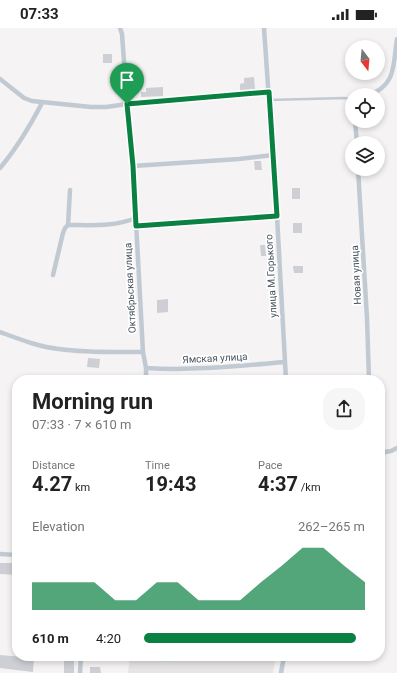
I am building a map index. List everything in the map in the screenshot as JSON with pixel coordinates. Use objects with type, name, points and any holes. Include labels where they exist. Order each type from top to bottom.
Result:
[{"type":"street","name":"Октябрьская улица","points":[[120,28],[122,34],[133,166],[143,352],[146,375]]},
{"type":"street","name":"улица М.Горького","points":[[264,28],[277,216],[286,375]]},
{"type":"street","points":[[381,88],[391,79],[397,39]]},
{"type":"street","points":[[0,79],[24,98],[32,101],[91,108],[269,92]]},
{"type":"street","points":[[0,168],[18,144],[42,103]]},
{"type":"street","points":[[133,166],[231,160],[273,155]]},
{"type":"street","name":"Новая улица","points":[[358,176],[369,375]]},
{"type":"street","points":[[53,275],[63,233],[68,225],[70,190]]},
{"type":"street","points":[[136,226],[277,216]]},
{"type":"street","points":[[68,225],[115,224],[127,222],[136,218]]},
{"type":"street","points":[[0,332],[22,340],[59,350],[143,352]]},
{"type":"street","name":"Ямская улица","points":[[146,368],[200,369],[285,362]]},
{"type":"street","points":[[385,452],[397,448]]},
{"type":"street","points":[[0,554],[12,555]]},
{"type":"street","points":[[80,673],[81,661]]},
{"type":"street","points":[[281,673],[283,661]]},
{"type":"lane","points":[[269,100],[345,98]]},
{"type":"shaded area","points":[[129,661],[275,661],[273,673],[128,673]]},
{"type":"building","points":[[103,54],[112,54],[112,63],[103,63]]},
{"type":"building","points":[[254,77],[255,89],[240,90],[240,84],[244,83],[244,78]]},
{"type":"building","points":[[163,87],[163,96],[141,97],[141,92],[146,92],[146,88]]},
{"type":"building","points":[[254,161],[261,161],[262,170],[255,170]]},
{"type":"building","points":[[292,188],[300,188],[300,199],[292,199]]},
{"type":"building","points":[[293,223],[302,223],[302,233],[293,233]]},
{"type":"building","points":[[260,245],[265,245],[266,256],[261,256]]},
{"type":"building","points":[[293,266],[303,266],[303,273],[294,273]]},
{"type":"building","points":[[168,299],[168,312],[157,313],[157,300]]},
{"type":"building","points":[[88,358],[100,359],[99,368],[87,367]]},
{"type":"building","points":[[0,563],[12,563],[12,575],[0,574]]},
{"type":"building","points":[[0,655],[12,656],[12,661],[34,661],[33,672],[0,668]]},
{"type":"building","points":[[64,661],[74,661],[74,673],[64,673]]},
{"type":"building","points":[[90,667],[100,667],[101,673],[90,673]]},
{"type":"route","points":[[269,92],[277,216],[136,226],[133,166],[127,104],[269,92]]}]
